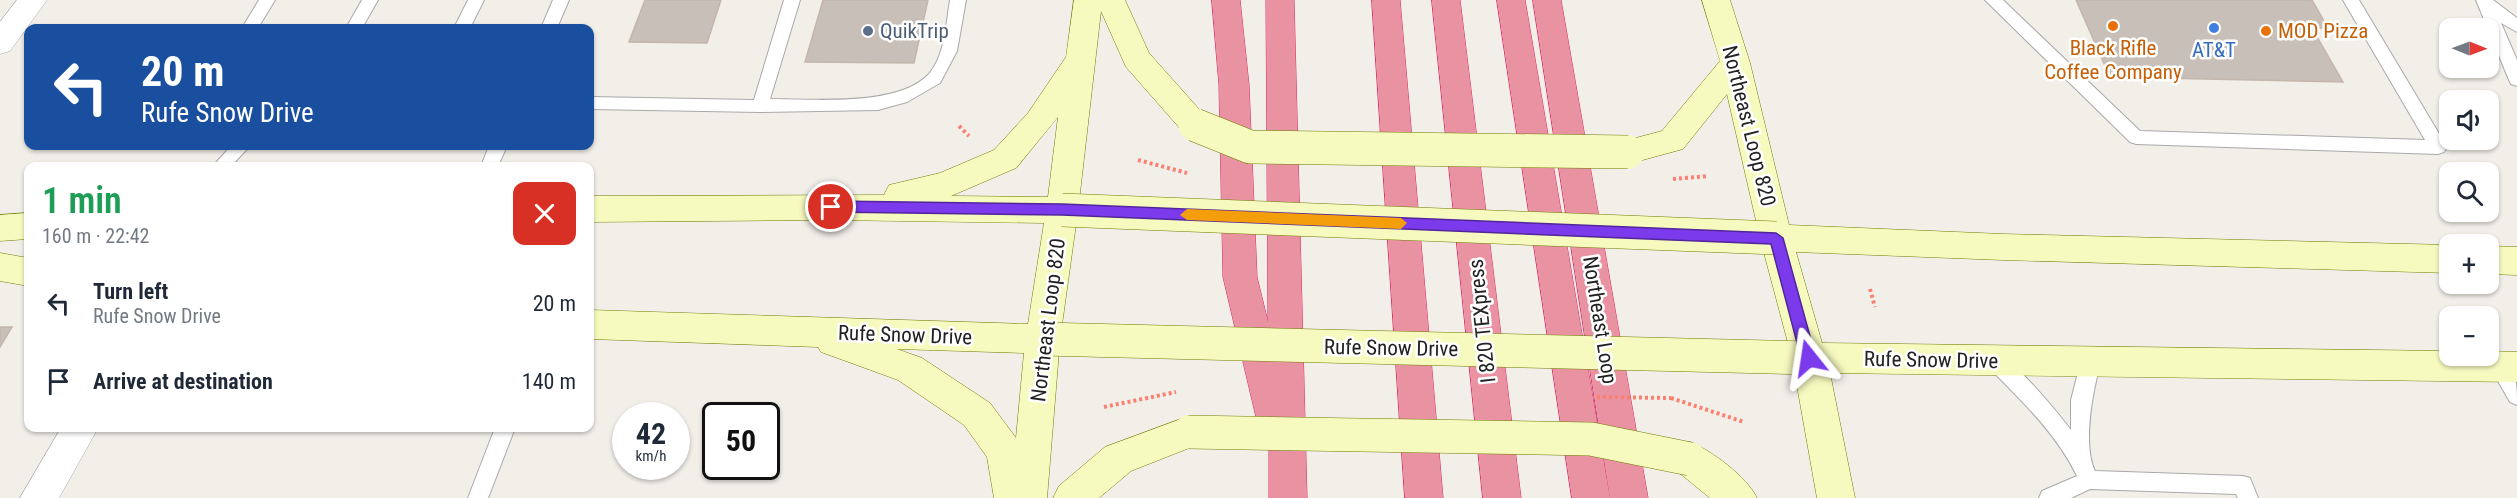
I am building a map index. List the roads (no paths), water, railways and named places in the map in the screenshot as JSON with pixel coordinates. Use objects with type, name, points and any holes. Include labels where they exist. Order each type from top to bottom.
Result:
[{"type":"highway","points":[[1226,0],[1234,85],[1240,277],[1288,486]]},
{"type":"highway","points":[[1280,0],[1288,486]]},
{"type":"highway","points":[[1386,0],[1424,498]]},
{"type":"highway","name":"I 820 TEXpress","points":[[1446,0],[1502,498]]},
{"type":"highway","points":[[1511,0],[1591,498]]},
{"type":"highway","name":"Northeast Loop","points":[[1547,0],[1629,498]]},
{"type":"main road","name":"Northeast Loop 820","points":[[1028,498],[1043,339],[1062,210],[1088,0]]},
{"type":"main road","points":[[1111,0],[1137,59],[1195,125],[1250,147],[1628,152],[1672,140],[1735,63]]},
{"type":"main road","name":"Northeast Loop 820","points":[[1716,0],[1735,63],[1776,238],[1809,358],[1836,498]]},
{"type":"main road","points":[[831,207],[945,185],[1005,159],[1039,121],[1081,59]]},
{"type":"main road","points":[[594,209],[831,207],[1062,210],[2003,248],[2439,259]]},
{"type":"main road","points":[[0,228],[24,226]]},
{"type":"main road","points":[[2499,260],[2517,261]]},
{"type":"main road","points":[[0,267],[24,271]]},
{"type":"main road","name":"Rufe Snow Drive","points":[[594,325],[1809,358],[2091,362],[2511,377]]},
{"type":"main road","points":[[802,332],[910,369],[977,414],[1004,452],[1012,498]]},
{"type":"main road","points":[[1072,498],[1118,459],[1189,432],[1591,439],[1690,459],[1738,498]]},
{"type":"street","points":[[0,43],[33,0]]},
{"type":"street","points":[[39,498],[78,432]]},
{"type":"lane","points":[[252,24],[267,0]]},
{"type":"lane","points":[[356,24],[370,0]]},
{"type":"lane","points":[[464,24],[476,0]]},
{"type":"lane","points":[[551,24],[561,0]]},
{"type":"lane","points":[[760,106],[792,0]]},
{"type":"lane","points":[[594,103],[760,106],[878,104],[907,96],[934,79],[949,51],[958,0]]},
{"type":"lane","points":[[1993,0],[2136,137],[2438,147],[2351,0]]},
{"type":"lane","points":[[2486,2],[2517,26]]},
{"type":"lane","points":[[2486,2],[2517,80]]},
{"type":"lane","points":[[225,162],[237,150]]},
{"type":"lane","points":[[1995,361],[2039,405],[2080,458],[2089,480]]},
{"type":"lane","points":[[2080,458],[2081,400],[2091,362]]},
{"type":"lane","points":[[484,498],[478,498],[503,432]]},
{"type":"lane","points":[[2049,498],[2089,480],[2243,485],[2248,498]]},
{"type":"place","name":"Black Rifle Coffee Company","points":[[2113,26]]},
{"type":"place","name":"AT&T","points":[[2214,28]]},
{"type":"place","name":"QuikTrip","points":[[868,31]]},
{"type":"place","name":"MOD Pizza","points":[[2266,31]]}]
